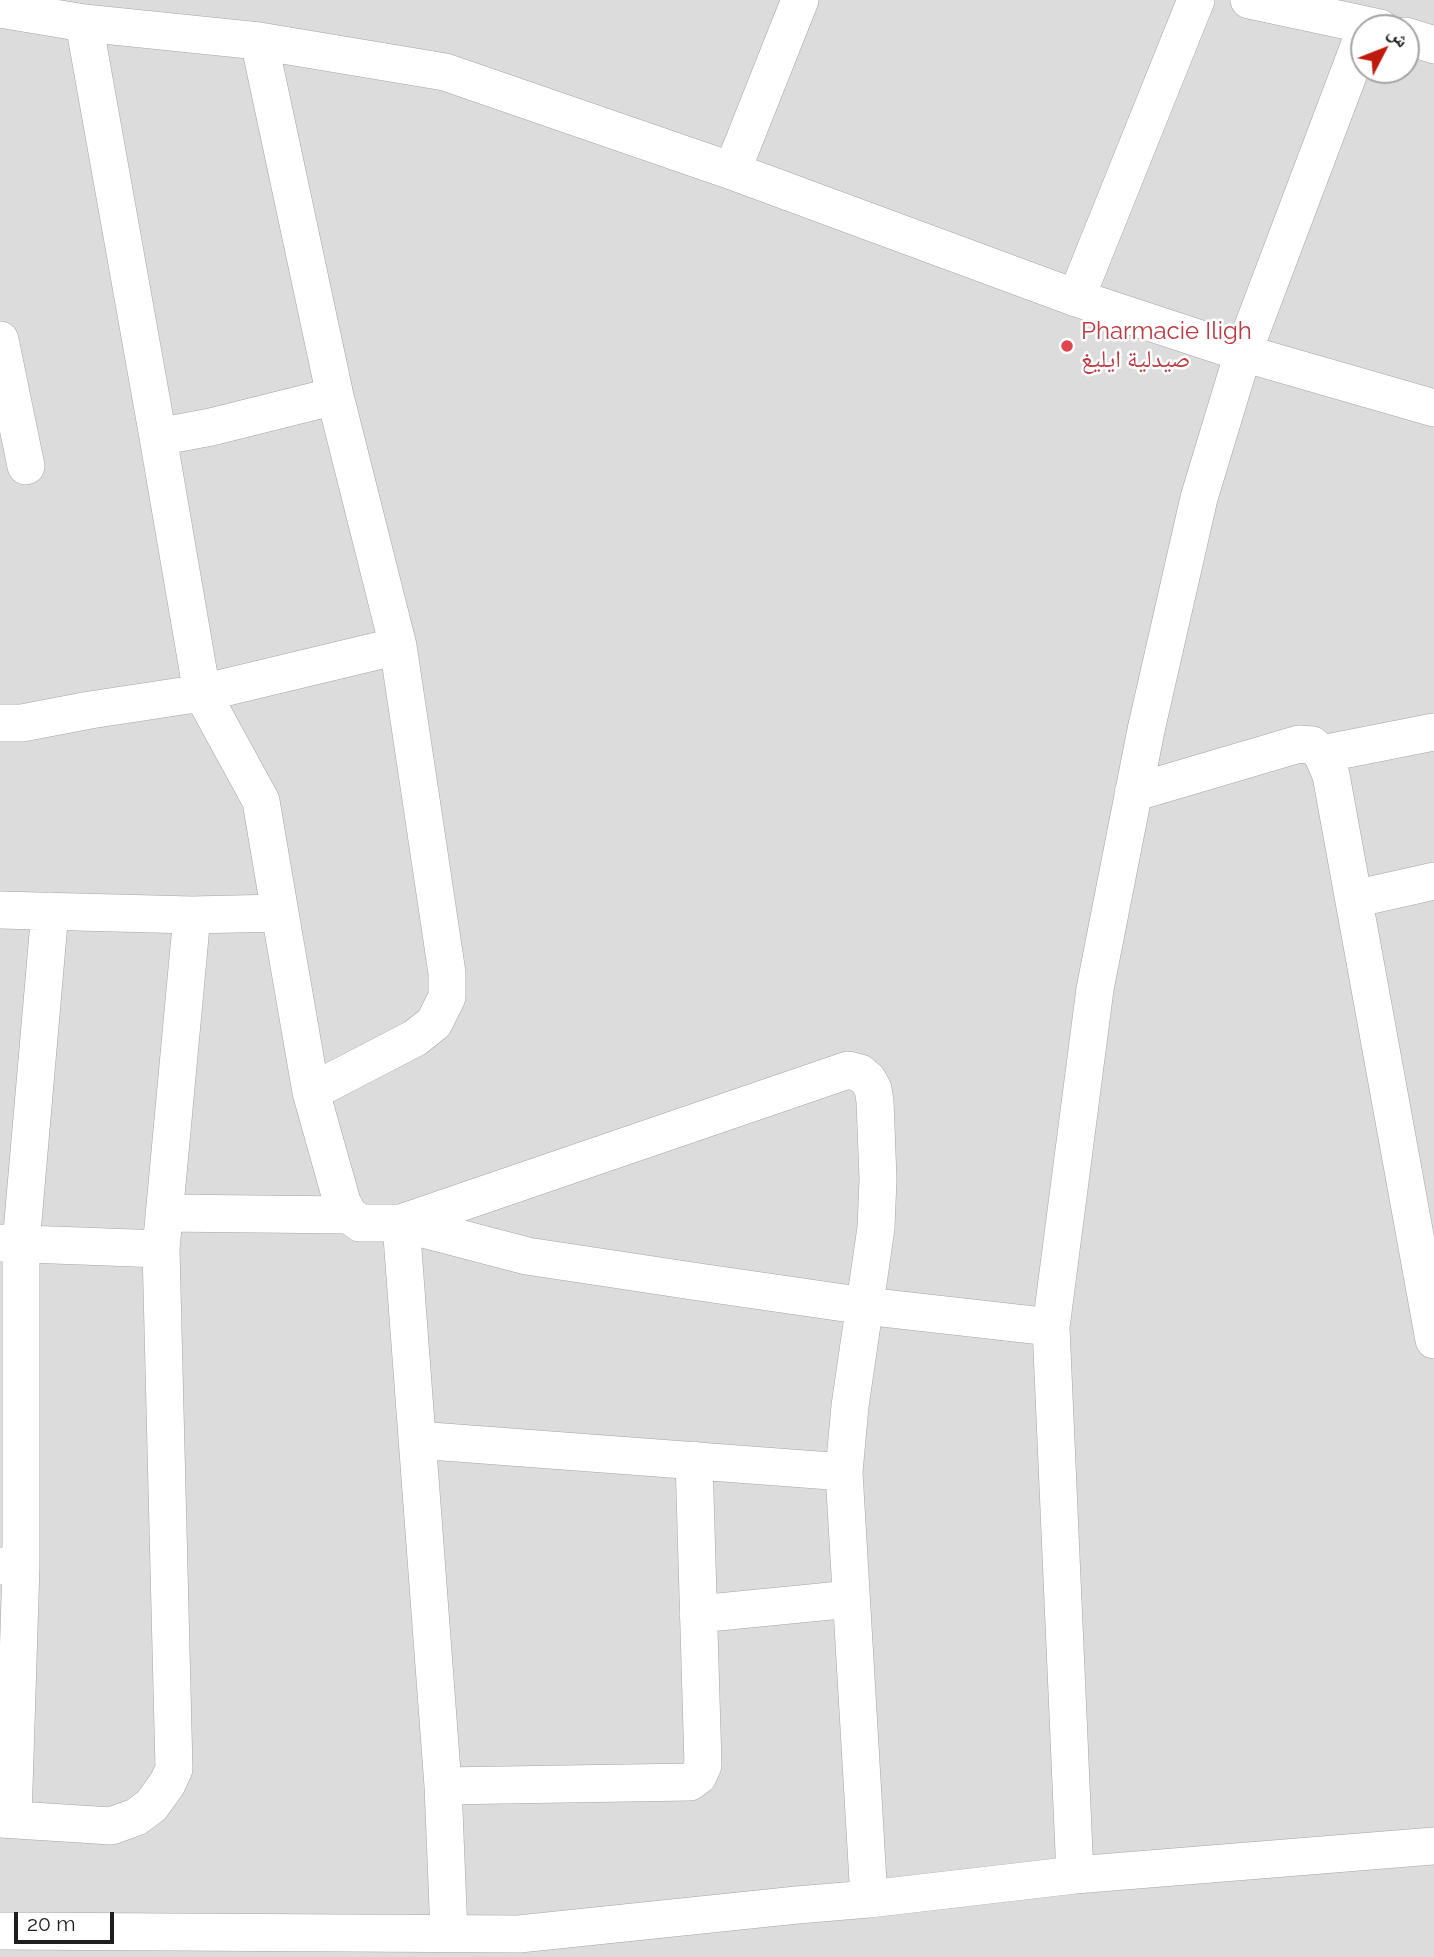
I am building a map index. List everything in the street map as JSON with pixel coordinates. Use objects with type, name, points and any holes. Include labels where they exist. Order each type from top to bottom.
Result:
[{"type":"street","points":[[732,171],[800,0]]},
{"type":"street","points":[[1076,298],[1196,0]]},
{"type":"street","points":[[1249,0],[1350,19]]},
{"type":"street","points":[[0,9],[84,23],[259,41],[445,72],[732,171],[1076,298],[1243,353],[1434,408]]},
{"type":"street","points":[[84,23],[202,693],[261,801],[311,1092],[342,1202],[349,1215],[360,1223],[401,1223],[527,1256],[865,1306],[1051,1327]]},
{"type":"street","points":[[259,41],[335,396],[398,646],[447,973],[447,997],[434,1023],[415,1038],[311,1092]]},
{"type":"street","points":[[1075,1875],[1051,1327],[1096,989],[1146,730],[1199,498],[1243,353],[1350,77]]},
{"type":"street","points":[[0,340],[26,466]]},
{"type":"street","points":[[158,437],[211,427],[335,396]]},
{"type":"street","points":[[0,723],[22,723],[90,709],[202,693],[398,646]]},
{"type":"street","points":[[1322,754],[1434,732]]},
{"type":"street","points":[[1133,793],[1300,744],[1312,745],[1322,754],[1331,775],[1434,1340]]},
{"type":"street","points":[[1354,899],[1434,881]]},
{"type":"street","points":[[0,910],[192,915],[280,913]]},
{"type":"street","points":[[50,911],[10,1244],[10,1566],[6,1819],[111,1826],[136,1817],[151,1806],[174,1769],[160,1249],[192,915]]},
{"type":"street","points":[[401,1223],[848,1070],[860,1073],[869,1080],[875,1101],[877,1216],[850,1406],[844,1472],[869,1899]]},
{"type":"street","points":[[164,1213],[349,1215]]},
{"type":"street","points":[[401,1223],[443,1786],[449,1933]]},
{"type":"street","points":[[10,1244],[160,1249]]},
{"type":"street","points":[[417,1440],[844,1472]]},
{"type":"street","points":[[443,1786],[690,1782],[698,1776],[703,1765],[694,1460]]},
{"type":"street","points":[[698,1614],[851,1599]]},
{"type":"street","points":[[0,1931],[449,1933],[520,1946],[797,1905],[1075,1875],[1434,1846]]},
{"type":"shaded area","points":[[0,0],[1434,0],[1434,1957],[0,1957]]},
{"type":"place","name":"Pharmacie Iligh صيدلية ايليغ","points":[[1067,346]]}]
